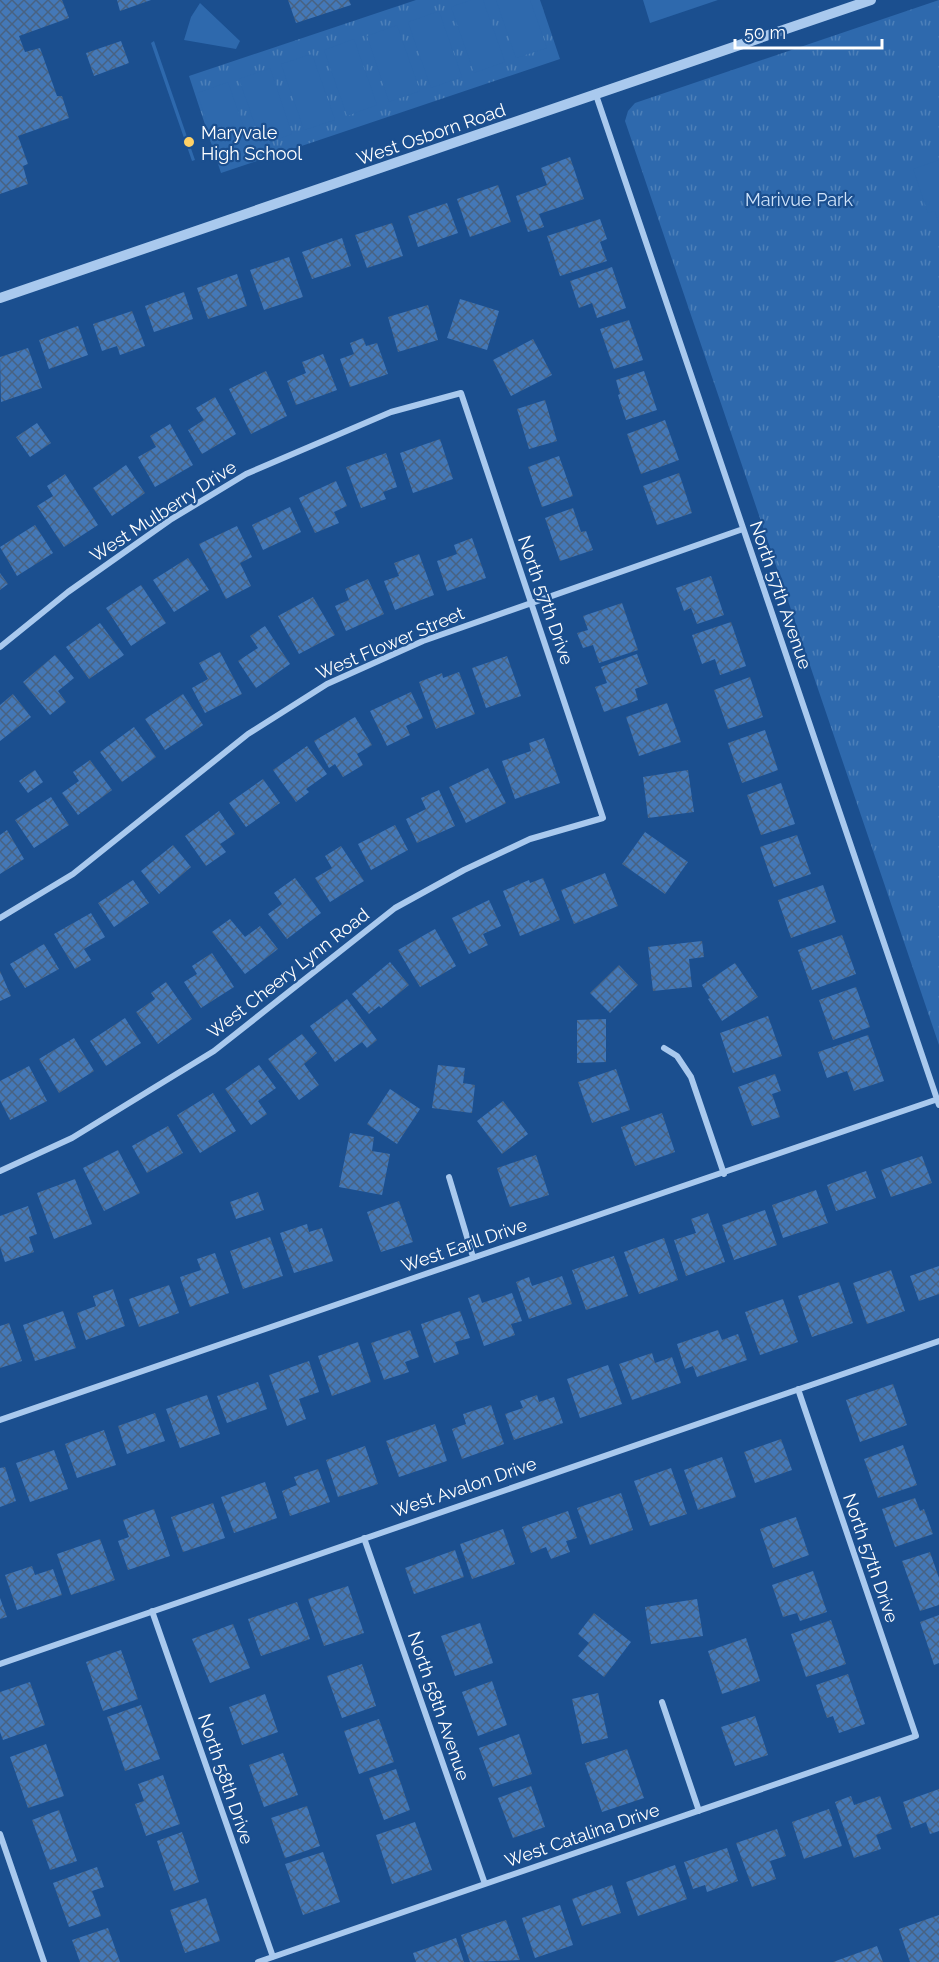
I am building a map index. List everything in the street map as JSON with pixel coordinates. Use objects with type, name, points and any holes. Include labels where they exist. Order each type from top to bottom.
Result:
[{"type":"street","name":"West Osborn Road","points":[[0,298],[871,0]]},
{"type":"street","name":"North 57th Avenue","points":[[597,95],[938,1101]]},
{"type":"street","name":"North 57th Drive","points":[[460,393],[603,818]]},
{"type":"street","name":"West Mulberry Drive","points":[[0,647],[68,592],[170,520],[246,474],[391,412],[460,393]]},
{"type":"street","name":"West Flower Street","points":[[0,918],[73,874],[248,734],[327,684],[423,641],[743,530]]},
{"type":"street","name":"West Cheery Lynn Road","points":[[0,1171],[72,1138],[214,1051],[395,908],[464,870],[530,840],[603,818]]},
{"type":"street","points":[[664,1048],[677,1056],[691,1077],[724,1174]]},
{"type":"street","name":"West Earll Drive","points":[[0,1420],[473,1257],[938,1101]]},
{"type":"street","points":[[449,1178],[473,1257]]},
{"type":"street","name":"West Avalon Drive","points":[[0,1664],[939,1341]]},
{"type":"street","name":"North 57th Drive","points":[[798,1389],[916,1736]]},
{"type":"street","name":"North 58th Avenue","points":[[364,1538],[485,1884]]},
{"type":"street","name":"North 58th Drive","points":[[152,1611],[273,1957]]},
{"type":"street","points":[[662,1702],[699,1811]]},
{"type":"street","name":"West Catalina Drive","points":[[258,1962],[916,1736]]},
{"type":"street","points":[[0,1834],[44,1962]]},
{"type":"green space","points":[[416,0],[540,0],[560,59],[221,173],[189,76]]},
{"type":"green space","points":[[471,0],[483,0],[505,62],[474,73],[451,7]]},
{"type":"green space","points":[[496,0],[530,0],[547,48],[516,58]]},
{"type":"green space","points":[[643,0],[718,0],[650,23]]},
{"type":"green space","name":"Marivue Park","points":[[939,0],[939,1045],[625,121],[628,111],[635,103]]},
{"type":"green space","points":[[200,3],[240,41],[236,49],[184,40],[191,17]]},
{"type":"green space","points":[[439,11],[462,77],[431,88],[408,22]]},
{"type":"green space","points":[[397,25],[420,91],[389,102],[367,36]]},
{"type":"green space","points":[[354,39],[377,105],[347,116],[324,50]]},
{"type":"green space","points":[[154,41],[195,160],[192,161],[151,43]]},
{"type":"green space","points":[[312,54],[335,120],[304,130],[281,64]]},
{"type":"green space","points":[[270,68],[292,134],[262,145],[239,79]]},
{"type":"green space","points":[[228,82],[251,148],[220,159],[197,93]]},
{"type":"green space","points":[[939,160],[939,224],[935,211],[928,213],[913,169]]},
{"type":"building","points":[[0,0],[62,0],[69,18],[19,36],[25,52],[40,48],[57,96],[62,96],[69,118],[18,136],[28,164],[23,166],[28,184],[0,194]]},
{"type":"building","points":[[117,0],[151,0],[120,11]]},
{"type":"building","points":[[288,0],[349,0],[351,5],[296,23]]},
{"type":"building","points":[[121,41],[129,63],[94,76],[86,53]]},
{"type":"building","points":[[570,157],[584,199],[539,214],[544,227],[528,232],[516,196],[547,185],[541,168]]},
{"type":"building","points":[[498,185],[511,222],[470,237],[457,199]]},
{"type":"building","points":[[447,203],[458,233],[418,247],[408,216]]},
{"type":"building","points":[[600,219],[607,239],[600,242],[607,261],[560,276],[547,236]]},
{"type":"building","points":[[392,223],[403,256],[367,268],[355,235]]},
{"type":"building","points":[[342,238],[351,266],[312,279],[302,252]]},
{"type":"building","points":[[289,257],[303,297],[264,310],[250,270]]},
{"type":"building","points":[[612,267],[626,308],[597,318],[592,303],[579,308],[570,281]]},
{"type":"building","points":[[237,274],[247,306],[208,319],[197,288]]},
{"type":"building","points":[[184,292],[193,319],[154,332],[145,306]]},
{"type":"building","points":[[460,299],[499,311],[487,350],[447,338]]},
{"type":"building","points":[[428,305],[438,340],[398,352],[388,317]]},
{"type":"building","points":[[132,311],[145,346],[120,355],[117,346],[102,351],[93,324]]},
{"type":"building","points":[[629,320],[643,360],[614,369],[600,329]]},
{"type":"building","points":[[78,326],[88,355],[49,369],[39,340]]},
{"type":"building","points":[[363,338],[366,346],[377,343],[388,374],[350,387],[340,359],[354,354],[350,343]]},
{"type":"building","points":[[533,339],[552,375],[511,396],[493,360]]},
{"type":"building","points":[[28,348],[42,388],[1,402],[0,357]]},
{"type":"building","points":[[323,354],[337,390],[296,405],[287,381],[306,373],[302,362]]},
{"type":"building","points":[[266,371],[287,416],[251,434],[229,389]]},
{"type":"building","points":[[644,371],[657,410],[626,420],[616,380]]},
{"type":"building","points":[[215,397],[236,434],[202,454],[188,430],[204,420],[196,408]]},
{"type":"building","points":[[545,400],[557,441],[529,449],[517,409]]},
{"type":"building","points":[[665,420],[679,460],[641,474],[627,434]]},
{"type":"building","points":[[37,423],[51,443],[30,457],[16,437]]},
{"type":"building","points":[[170,424],[193,465],[155,487],[138,457],[156,447],[150,436]]},
{"type":"building","points":[[440,439],[453,479],[413,493],[400,453]]},
{"type":"building","points":[[386,453],[397,487],[383,492],[386,499],[361,508],[346,467]]},
{"type":"building","points":[[559,456],[573,496],[542,507],[528,467]]},
{"type":"building","points":[[126,465],[145,493],[112,516],[93,488]]},
{"type":"building","points":[[679,473],[692,513],[657,525],[643,486]]},
{"type":"building","points":[[65,474],[98,525],[64,547],[37,506],[53,496],[47,486]]},
{"type":"building","points":[[336,481],[347,506],[334,512],[339,523],[315,533],[299,498]]},
{"type":"building","points":[[290,507],[301,532],[263,550],[252,525]]},
{"type":"building","points":[[573,508],[581,532],[586,531],[593,550],[560,561],[545,518]]},
{"type":"building","points":[[35,525],[53,553],[17,576],[0,547]]},
{"type":"building","points":[[237,526],[252,557],[240,563],[251,586],[226,599],[199,544]]},
{"type":"building","points":[[472,538],[486,578],[447,591],[437,561],[457,554],[454,545]]},
{"type":"building","points":[[419,554],[434,595],[395,610],[384,581],[399,576],[394,563]]},
{"type":"building","points":[[188,558],[209,590],[174,612],[153,580]]},
{"type":"building","points":[[0,573],[8,584],[0,590]]},
{"type":"building","points":[[711,576],[724,615],[697,624],[691,608],[684,611],[676,588]]},
{"type":"building","points":[[368,579],[384,614],[346,631],[335,606],[349,600],[345,589]]},
{"type":"building","points":[[141,585],[166,623],[131,646],[106,608]]},
{"type":"building","points":[[313,597],[335,635],[299,654],[278,616]]},
{"type":"building","points":[[622,603],[638,650],[599,663],[593,645],[583,648],[577,633],[588,630],[583,616]]},
{"type":"building","points":[[731,622],[746,666],[720,675],[715,659],[702,664],[692,635]]},
{"type":"building","points":[[100,623],[124,655],[89,679],[66,647]]},
{"type":"building","points":[[265,626],[290,664],[256,688],[238,661],[258,648],[250,636]]},
{"type":"building","points":[[220,652],[242,694],[205,713],[192,688],[208,679],[199,663]]},
{"type":"building","points":[[637,654],[648,684],[635,689],[638,700],[604,712],[595,687],[607,683],[601,667]]},
{"type":"building","points":[[55,655],[74,678],[58,691],[66,702],[50,715],[23,682]]},
{"type":"building","points":[[507,656],[521,696],[486,708],[472,668]]},
{"type":"building","points":[[459,672],[475,714],[436,729],[419,682],[442,673],[443,678]]},
{"type":"building","points":[[750,677],[763,717],[728,729],[714,690]]},
{"type":"building","points":[[411,692],[423,718],[406,726],[410,735],[387,746],[370,711]]},
{"type":"building","points":[[13,694],[31,717],[0,741],[0,705]]},
{"type":"building","points":[[183,694],[203,725],[165,750],[145,719]]},
{"type":"building","points":[[667,703],[681,742],[639,756],[626,717]]},
{"type":"building","points":[[355,717],[372,745],[357,754],[363,765],[343,777],[335,764],[329,768],[314,741]]},
{"type":"building","points":[[134,727],[156,757],[122,782],[100,752]]},
{"type":"building","points":[[765,730],[778,770],[742,783],[728,743]]},
{"type":"building","points":[[544,738],[560,783],[515,799],[502,761],[531,751],[529,743]]},
{"type":"building","points":[[307,746],[327,774],[306,789],[309,792],[296,802],[273,770]]},
{"type":"building","points":[[90,760],[112,790],[78,815],[62,793],[79,781],[73,772]]},
{"type":"building","points":[[488,768],[506,803],[466,823],[449,787]]},
{"type":"building","points":[[35,770],[43,782],[28,793],[19,781]]},
{"type":"building","points":[[688,770],[694,812],[648,818],[643,777]]},
{"type":"building","points":[[263,779],[280,803],[246,827],[229,803]]},
{"type":"building","points":[[781,783],[795,824],[761,835],[747,795]]},
{"type":"building","points":[[439,790],[455,826],[417,843],[406,819],[426,809],[421,798]]},
{"type":"building","points":[[51,797],[69,825],[34,848],[15,820]]},
{"type":"building","points":[[219,811],[235,834],[220,844],[226,852],[206,866],[185,836]]},
{"type":"building","points":[[395,825],[408,850],[371,870],[358,844]]},
{"type":"building","points":[[7,830],[24,859],[0,874],[0,835]]},
{"type":"building","points":[[645,832],[688,862],[665,894],[622,864]]},
{"type":"building","points":[[797,835],[811,874],[774,887],[760,847]]},
{"type":"building","points":[[173,845],[191,867],[159,894],[141,871]]},
{"type":"building","points":[[341,846],[364,881],[330,902],[315,878],[332,868],[325,856]]},
{"type":"building","points":[[605,873],[618,906],[574,924],[561,890]]},
{"type":"building","points":[[295,878],[321,913],[287,939],[268,914],[282,904],[274,893]]},
{"type":"building","points":[[543,878],[560,920],[520,936],[503,891],[529,880],[530,883]]},
{"type":"building","points":[[133,880],[149,903],[114,927],[98,903]]},
{"type":"building","points":[[823,885],[836,922],[791,938],[778,900]]},
{"type":"building","points":[[489,900],[501,926],[483,934],[488,945],[469,954],[452,918]]},
{"type":"building","points":[[91,913],[105,937],[84,949],[91,960],[75,969],[54,934]]},
{"type":"building","points":[[230,919],[245,937],[260,926],[278,949],[245,974],[212,932]]},
{"type":"building","points":[[435,929],[456,966],[420,987],[398,950]]},
{"type":"building","points":[[842,935],[856,974],[812,990],[798,950]]},
{"type":"building","points":[[702,941],[704,957],[689,959],[692,987],[653,991],[648,947]]},
{"type":"building","points":[[44,944],[59,969],[25,988],[10,964]]},
{"type":"building","points":[[212,953],[234,987],[201,1008],[184,982],[197,974],[192,966]]},
{"type":"building","points":[[390,962],[409,985],[381,1008],[379,1006],[369,1014],[352,994]]},
{"type":"building","points":[[735,963],[758,997],[722,1021],[702,985]]},
{"type":"building","points":[[619,965],[638,985],[610,1013],[590,993]]},
{"type":"building","points":[[0,971],[11,996],[0,1001]]},
{"type":"building","points":[[166,982],[192,1019],[158,1044],[136,1012],[155,999],[151,993]]},
{"type":"building","points":[[856,987],[870,1027],[833,1040],[819,1000]]},
{"type":"building","points":[[347,999],[377,1040],[367,1048],[362,1042],[335,1062],[310,1026]]},
{"type":"building","points":[[768,1016],[782,1056],[733,1073],[720,1033]]},
{"type":"building","points":[[125,1018],[141,1043],[106,1066],[90,1041]]},
{"type":"building","points":[[606,1019],[606,1062],[577,1063],[577,1020]]},
{"type":"building","points":[[302,1034],[317,1053],[304,1064],[319,1085],[299,1100],[268,1059]]},
{"type":"building","points":[[868,1035],[884,1081],[854,1091],[847,1071],[827,1078],[818,1052]]},
{"type":"building","points":[[74,1038],[94,1071],[59,1093],[39,1059]]},
{"type":"building","points":[[259,1065],[276,1088],[258,1101],[267,1114],[251,1125],[225,1089]]},
{"type":"building","points":[[438,1065],[465,1068],[463,1083],[475,1085],[472,1113],[432,1108]]},
{"type":"building","points":[[29,1066],[47,1101],[10,1120],[0,1100],[0,1081]]},
{"type":"building","points":[[616,1069],[630,1110],[592,1123],[578,1082]]},
{"type":"building","points":[[775,1074],[781,1091],[772,1094],[780,1117],[752,1126],[738,1087]]},
{"type":"building","points":[[390,1089],[420,1109],[397,1144],[367,1124]]},
{"type":"building","points":[[213,1093],[236,1131],[200,1153],[177,1115]]},
{"type":"building","points":[[503,1101],[528,1134],[502,1154],[477,1121]]},
{"type":"building","points":[[662,1113],[675,1152],[635,1166],[621,1127]]},
{"type":"building","points":[[168,1126],[183,1153],[147,1173],[132,1146]]},
{"type":"building","points":[[350,1133],[374,1137],[372,1151],[390,1154],[382,1195],[339,1187]]},
{"type":"building","points":[[118,1150],[140,1193],[104,1211],[83,1168]]},
{"type":"building","points":[[536,1155],[549,1195],[510,1207],[497,1168]]},
{"type":"building","points":[[922,1156],[932,1183],[891,1197],[881,1170]]},
{"type":"building","points":[[866,1171],[876,1198],[836,1211],[827,1185]]},
{"type":"building","points":[[75,1179],[92,1224],[54,1239],[37,1193]]},
{"type":"building","points":[[816,1190],[828,1223],[783,1238],[772,1205]]},
{"type":"building","points":[[258,1192],[264,1210],[236,1219],[230,1202]]},
{"type":"building","points":[[399,1201],[413,1242],[381,1252],[367,1212]]},
{"type":"building","points":[[28,1206],[37,1234],[29,1237],[34,1252],[5,1262],[0,1247],[0,1216]]},
{"type":"building","points":[[765,1210],[777,1245],[734,1260],[722,1225]]},
{"type":"building","points":[[708,1213],[725,1262],[686,1276],[674,1240],[696,1233],[691,1219]]},
{"type":"building","points":[[307,1224],[309,1232],[322,1228],[333,1261],[294,1273],[280,1233]]},
{"type":"building","points":[[270,1237],[283,1276],[243,1289],[230,1251]]},
{"type":"building","points":[[664,1238],[678,1280],[639,1294],[624,1252]]},
{"type":"building","points":[[215,1253],[229,1293],[190,1307],[180,1277],[201,1270],[197,1259]]},
{"type":"building","points":[[614,1256],[628,1296],[586,1310],[572,1270]]},
{"type":"building","points":[[939,1266],[939,1294],[919,1301],[910,1276]]},
{"type":"building","points":[[891,1270],[905,1311],[867,1324],[853,1283]]},
{"type":"building","points":[[562,1276],[572,1304],[529,1319],[516,1282],[529,1277],[532,1286]]},
{"type":"building","points":[[839,1282],[853,1323],[812,1337],[798,1296]]},
{"type":"building","points":[[169,1285],[179,1313],[139,1327],[129,1299]]},
{"type":"building","points":[[113,1289],[125,1326],[86,1340],[77,1313],[96,1306],[93,1296]]},
{"type":"building","points":[[512,1293],[522,1321],[511,1324],[515,1335],[484,1346],[468,1298],[479,1294],[482,1303]]},
{"type":"building","points":[[783,1299],[798,1342],[760,1355],[745,1312]]},
{"type":"building","points":[[63,1311],[76,1348],[35,1361],[23,1325]]},
{"type":"building","points":[[460,1311],[470,1338],[455,1342],[459,1354],[434,1363],[421,1324]]},
{"type":"building","points":[[9,1323],[22,1361],[0,1368],[0,1326]]},
{"type":"building","points":[[410,1330],[419,1357],[405,1362],[409,1372],[384,1380],[371,1343]]},
{"type":"building","points":[[718,1330],[722,1340],[738,1334],[747,1360],[697,1377],[693,1366],[685,1369],[677,1344]]},
{"type":"building","points":[[358,1342],[371,1382],[332,1396],[318,1356]]},
{"type":"building","points":[[652,1353],[655,1363],[672,1357],[681,1383],[632,1400],[619,1364]]},
{"type":"building","points":[[309,1361],[319,1392],[299,1399],[306,1419],[287,1426],[269,1375]]},
{"type":"building","points":[[608,1365],[622,1404],[580,1418],[567,1379]]},
{"type":"building","points":[[258,1382],[267,1409],[227,1423],[217,1396]]},
{"type":"building","points":[[893,1384],[907,1425],[860,1442],[846,1400]]},
{"type":"building","points":[[207,1395],[220,1434],[180,1448],[166,1409]]},
{"type":"building","points":[[537,1395],[539,1402],[554,1397],[563,1423],[514,1440],[505,1414],[523,1408],[520,1401]]},
{"type":"building","points":[[491,1405],[504,1444],[462,1459],[452,1429],[466,1424],[463,1414]]},
{"type":"building","points":[[155,1413],[165,1441],[127,1454],[118,1426]]},
{"type":"building","points":[[435,1424],[447,1461],[399,1477],[386,1441]]},
{"type":"building","points":[[104,1430],[116,1465],[77,1478],[65,1444]]},
{"type":"building","points":[[781,1439],[792,1470],[755,1483],[744,1452]]},
{"type":"building","points":[[903,1445],[917,1485],[878,1498],[864,1459]]},
{"type":"building","points":[[365,1446],[378,1484],[338,1497],[326,1460]]},
{"type":"building","points":[[54,1450],[68,1489],[30,1502],[16,1463]]},
{"type":"building","points":[[722,1457],[736,1497],[698,1510],[684,1470]]},
{"type":"building","points":[[5,1467],[16,1501],[0,1507],[0,1468]]},
{"type":"building","points":[[671,1468],[687,1514],[650,1526],[634,1481]]},
{"type":"building","points":[[318,1469],[330,1502],[290,1516],[282,1491],[297,1485],[294,1477]]},
{"type":"building","points":[[265,1482],[277,1518],[234,1533],[221,1497]]},
{"type":"building","points":[[621,1493],[633,1530],[590,1545],[577,1508]]},
{"type":"building","points":[[915,1498],[920,1511],[924,1509],[933,1534],[895,1547],[882,1509]]},
{"type":"building","points":[[213,1503],[225,1538],[183,1552],[171,1517]]},
{"type":"building","points":[[154,1509],[170,1556],[128,1570],[118,1541],[129,1537],[123,1520]]},
{"type":"building","points":[[568,1511],[577,1538],[566,1541],[570,1552],[551,1559],[546,1547],[531,1553],[522,1527]]},
{"type":"building","points":[[796,1517],[809,1555],[773,1568],[760,1529]]},
{"type":"building","points":[[503,1529],[515,1564],[472,1579],[460,1544]]},
{"type":"building","points":[[100,1539],[115,1580],[71,1595],[57,1554]]},
{"type":"building","points":[[455,1550],[464,1577],[414,1594],[405,1568]]},
{"type":"building","points":[[930,1552],[939,1578],[939,1605],[920,1611],[902,1561]]},
{"type":"building","points":[[32,1566],[35,1575],[53,1569],[62,1595],[17,1610],[5,1575]]},
{"type":"building","points":[[813,1571],[827,1612],[800,1621],[797,1613],[783,1617],[772,1585]]},
{"type":"building","points":[[348,1586],[364,1633],[324,1646],[308,1599]]},
{"type":"building","points":[[0,1598],[7,1617],[0,1619]]},
{"type":"building","points":[[697,1599],[703,1636],[651,1644],[645,1607]]},
{"type":"building","points":[[297,1602],[310,1639],[261,1656],[248,1619]]},
{"type":"building","points":[[594,1613],[631,1642],[604,1677],[578,1656],[589,1643],[578,1634]]},
{"type":"building","points":[[939,1615],[939,1663],[934,1665],[920,1622]]},
{"type":"building","points":[[831,1620],[846,1664],[806,1677],[791,1634]]},
{"type":"building","points":[[480,1623],[493,1663],[455,1676],[441,1636]]},
{"type":"building","points":[[233,1624],[250,1668],[210,1683],[192,1639]]},
{"type":"building","points":[[746,1638],[760,1681],[722,1694],[708,1651]]},
{"type":"building","points":[[121,1650],[138,1699],[103,1711],[86,1662]]},
{"type":"building","points":[[362,1664],[376,1706],[342,1718],[327,1676]]},
{"type":"building","points":[[848,1674],[865,1724],[839,1733],[833,1716],[827,1718],[816,1685]]},
{"type":"building","points":[[492,1681],[507,1725],[478,1736],[462,1692]]},
{"type":"building","points":[[30,1682],[45,1725],[3,1740],[0,1732],[0,1692]]},
{"type":"building","points":[[598,1693],[608,1738],[582,1744],[572,1699]]},
{"type":"building","points":[[265,1694],[278,1732],[242,1745],[229,1707]]},
{"type":"building","points":[[141,1705],[160,1759],[125,1771],[107,1717]]},
{"type":"building","points":[[755,1716],[768,1755],[735,1766],[721,1727]]},
{"type":"building","points":[[379,1719],[394,1762],[359,1774],[344,1731]]},
{"type":"building","points":[[519,1734],[532,1774],[493,1787],[479,1748]]},
{"type":"building","points":[[46,1744],[64,1796],[28,1808],[10,1757]]},
{"type":"building","points":[[627,1749],[644,1798],[602,1812],[585,1763]]},
{"type":"building","points":[[283,1753],[298,1795],[264,1807],[249,1765]]},
{"type":"building","points":[[396,1769],[410,1810],[384,1820],[369,1778]]},
{"type":"building","points":[[163,1775],[180,1824],[146,1836],[135,1804],[144,1801],[138,1784]]},
{"type":"building","points":[[531,1786],[545,1827],[513,1838],[498,1798]]},
{"type":"building","points":[[939,1789],[939,1831],[930,1834],[926,1822],[911,1828],[903,1802]]},
{"type":"building","points":[[851,1796],[854,1805],[880,1796],[892,1829],[876,1835],[881,1849],[854,1858],[835,1802]]},
{"type":"building","points":[[307,1806],[320,1846],[285,1858],[271,1818]]},
{"type":"building","points":[[829,1809],[842,1846],[804,1859],[792,1822]]},
{"type":"building","points":[[59,1810],[77,1861],[50,1870],[32,1820]]},
{"type":"building","points":[[415,1822],[432,1870],[392,1884],[376,1835]]},
{"type":"building","points":[[777,1829],[786,1856],[770,1861],[776,1879],[752,1887],[736,1843]]},
{"type":"building","points":[[182,1832],[199,1882],[174,1891],[157,1841]]},
{"type":"building","points":[[727,1848],[738,1881],[707,1892],[705,1885],[693,1889],[684,1862]]},
{"type":"building","points":[[323,1852],[340,1902],[303,1915],[285,1864]]},
{"type":"building","points":[[675,1865],[687,1899],[638,1916],[626,1882]]},
{"type":"building","points":[[97,1867],[104,1887],[92,1891],[101,1916],[69,1927],[53,1883]]},
{"type":"building","points":[[612,1885],[621,1913],[582,1926],[572,1899]]},
{"type":"building","points":[[206,1898],[220,1941],[185,1953],[170,1910]]},
{"type":"building","points":[[560,1905],[573,1945],[535,1958],[522,1918]]},
{"type":"building","points":[[939,1915],[939,1962],[910,1962],[899,1929]]},
{"type":"building","points":[[506,1920],[520,1960],[470,1962],[461,1935]]},
{"type":"building","points":[[108,1928],[120,1962],[80,1962],[72,1940]]},
{"type":"building","points":[[456,1938],[464,1962],[416,1962],[413,1953]]},
{"type":"building","points":[[877,1946],[883,1962],[833,1962]]},
{"type":"place","name":"Maryvale High School","points":[[189,142]]}]
